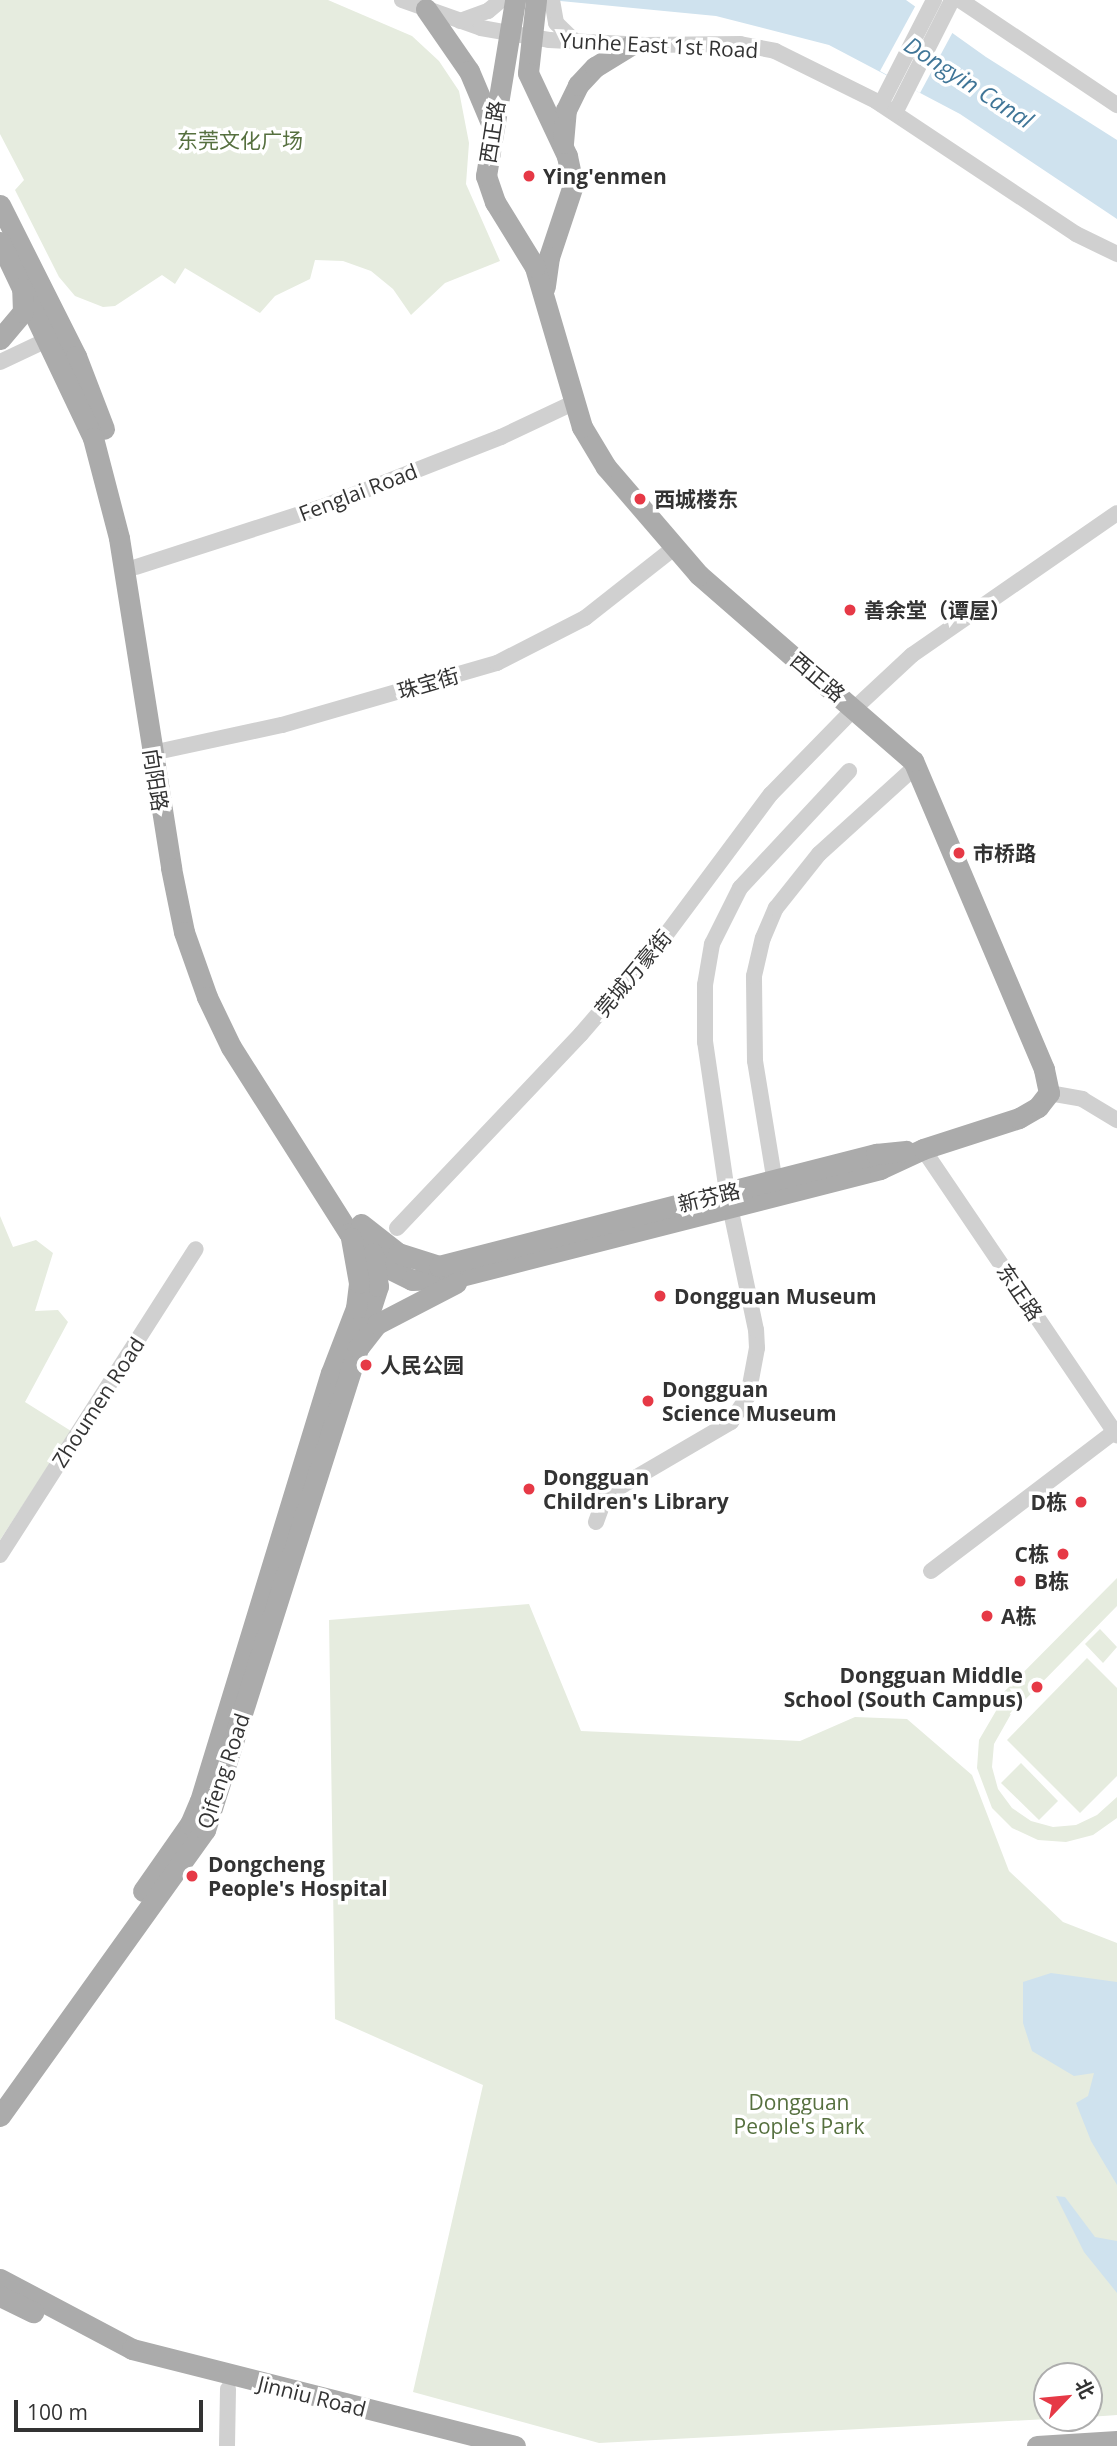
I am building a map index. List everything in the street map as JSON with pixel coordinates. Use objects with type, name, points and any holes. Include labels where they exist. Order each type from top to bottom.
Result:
[{"type":"main road","name":"西正路","points":[[530,2],[492,125],[488,188],[527,250],[545,292],[575,402],[594,449],[674,548],[723,597],[855,708],[916,766],[1044,1069],[1049,1093]]},
{"type":"main road","points":[[426,9],[470,71],[492,125]]},
{"type":"main road","name":"西正路","points":[[520,35],[528,73],[562,145],[573,185],[549,257],[545,292]]},
{"type":"main road","points":[[562,145],[566,110],[579,85],[595,66],[631,45]]},
{"type":"main road","points":[[0,205],[32,293],[23,312],[0,339]]},
{"type":"main road","points":[[0,242],[32,293]]},
{"type":"main road","name":"向阳路","points":[[32,293],[106,434],[136,567],[158,752]]},
{"type":"main road","name":"向阳路","points":[[52,327],[93,438],[118,538],[158,752],[196,929],[218,991],[243,1039],[355,1228]]},
{"type":"main road","name":"新芬路","points":[[499,1259],[776,1188],[880,1169],[923,1149],[1018,1118],[1038,1107],[1049,1093]]},
{"type":"main road","points":[[355,1228],[425,1265],[499,1259]]},
{"type":"main road","points":[[355,1228],[376,1262],[377,1286],[370,1316]]},
{"type":"main road","points":[[339,1375],[359,1283],[355,1228]]},
{"type":"main road","points":[[348,1343],[377,1324],[499,1259]]},
{"type":"main road","points":[[348,1343],[370,1316],[439,1280],[499,1259]]},
{"type":"main road","points":[[376,1262],[412,1280],[439,1280],[478,1272]]},
{"type":"main road","name":"Qifeng Road","points":[[0,2092],[190,1824],[339,1375]]},
{"type":"main road","name":"Qifeng Road","points":[[0,2116],[205,1830],[339,1375]]},
{"type":"main road","name":"Jinniu Road","points":[[0,2279],[132,2349],[515,2446]]},
{"type":"main road","points":[[0,2296],[128,2359],[228,2389],[457,2446]]},
{"type":"main road","points":[[1037,2446],[1108,2443]]},
{"type":"street","name":"Yunhe East 1st Road","points":[[402,0],[460,21],[520,35],[577,43],[740,44],[775,51],[888,108],[1076,234],[1117,254]]},
{"type":"street","points":[[888,108],[948,1],[1117,105]]},
{"type":"street","points":[[460,21],[488,11],[530,2],[577,43]]},
{"type":"street","points":[[0,339],[52,327]]},
{"type":"street","points":[[0,362],[52,327]]},
{"type":"street","name":"Fenglai Road","points":[[136,567],[325,506],[575,402]]},
{"type":"street","name":"莞城万豪街","points":[[397,1228],[581,1034],[662,940],[771,794],[855,708],[912,654],[1117,513]]},
{"type":"street","name":"珠宝街","points":[[158,752],[282,725],[496,663],[585,618],[674,548]]},
{"type":"street","points":[[776,1188],[765,1143],[754,1038],[754,976],[763,938],[776,908],[819,855],[916,766]]},
{"type":"street","points":[[596,1522],[606,1495],[731,1422],[748,1396],[757,1339],[729,1200],[705,1042],[705,985],[712,944],[740,888],[849,771]]},
{"type":"street","points":[[1049,1093],[1082,1099],[1117,1120]]},
{"type":"street","name":"东正路","points":[[923,1149],[1116,1434]]},
{"type":"street","name":"Zhoumen Road","points":[[0,1555],[196,1249]]},
{"type":"street","points":[[931,1572],[1116,1434]]},
{"type":"street","points":[[227,2446],[228,2389]]},
{"type":"green space","name":"东莞文化广场","points":[[0,0],[328,0],[412,36],[439,61],[459,91],[469,143],[466,184],[500,261],[445,283],[411,315],[393,289],[371,271],[343,261],[315,260],[310,279],[275,296],[260,313],[185,268],[175,284],[162,275],[115,306],[103,307],[75,296],[59,277],[15,190],[24,180],[0,134]]},
{"type":"green space","points":[[0,1216],[13,1247],[36,1240],[53,1253],[35,1311],[58,1310],[68,1322],[25,1402],[71,1431],[0,1540]]},
{"type":"green space","points":[[1117,1578],[1117,1606],[1011,1714],[994,1744],[992,1767],[998,1789],[1012,1808],[1031,1821],[1053,1827],[1076,1825],[1097,1815],[1117,1797],[1117,1818],[1093,1835],[1066,1842],[1038,1840],[1012,1828],[992,1808],[977,1768],[979,1740],[1000,1704],[996,1700]]},
{"type":"green space","name":"Dongguan People's Park","points":[[529,1604],[581,1731],[800,1741],[855,1717],[907,1719],[972,1775],[1009,1871],[1063,1922],[1117,1943],[1117,2415],[1103,2416],[1103,2362],[1033,2362],[1033,2420],[599,2443],[413,2392],[483,2085],[335,2019],[329,1620]]},
{"type":"green space","points":[[1100,1629],[1117,1647],[1103,1663],[1085,1644]]},
{"type":"green space","points":[[1087,1658],[1117,1688],[1117,1776],[1080,1813],[1007,1740]]},
{"type":"green space","points":[[1021,1763],[1058,1801],[1039,1820],[1001,1783]]},
{"type":"water","name":"Dongyin Canal","points":[[550,0],[906,0],[986,57],[1117,140],[1117,219],[960,114],[829,45],[716,16]]},
{"type":"water","points":[[1051,1973],[1117,1982],[1117,2185],[1091,2141],[1076,2103],[1088,2096],[1094,2073],[1074,2076],[1032,2051],[1023,2023],[1023,1982]]},
{"type":"water","points":[[1056,2196],[1065,2197],[1095,2237],[1117,2241],[1117,2293],[1084,2252]]},
{"type":"pier","points":[[917,3],[955,28],[920,93],[880,71]]},
{"type":"place","name":"Ying'enmen","points":[[529,176]]},
{"type":"place","name":"西城楼东","points":[[640,499]]},
{"type":"place","name":"善余堂（谭屋）","points":[[850,610]]},
{"type":"place","name":"市桥路","points":[[959,853]]},
{"type":"place","name":"Dongguan Museum","points":[[660,1296]]},
{"type":"place","name":"人民公园","points":[[366,1365]]},
{"type":"place","name":"Dongguan Science Museum","points":[[648,1401]]},
{"type":"place","name":"Dongguan Children's Library","points":[[529,1489]]},
{"type":"place","name":"D栋","points":[[1081,1502]]},
{"type":"place","name":"C栋","points":[[1063,1554]]},
{"type":"place","name":"B栋","points":[[1020,1581]]},
{"type":"place","name":"A栋","points":[[987,1616]]},
{"type":"place","name":"Dongguan Middle School (South Campus)","points":[[1037,1687]]},
{"type":"place","name":"Dongcheng People's Hospital","points":[[192,1876]]}]
